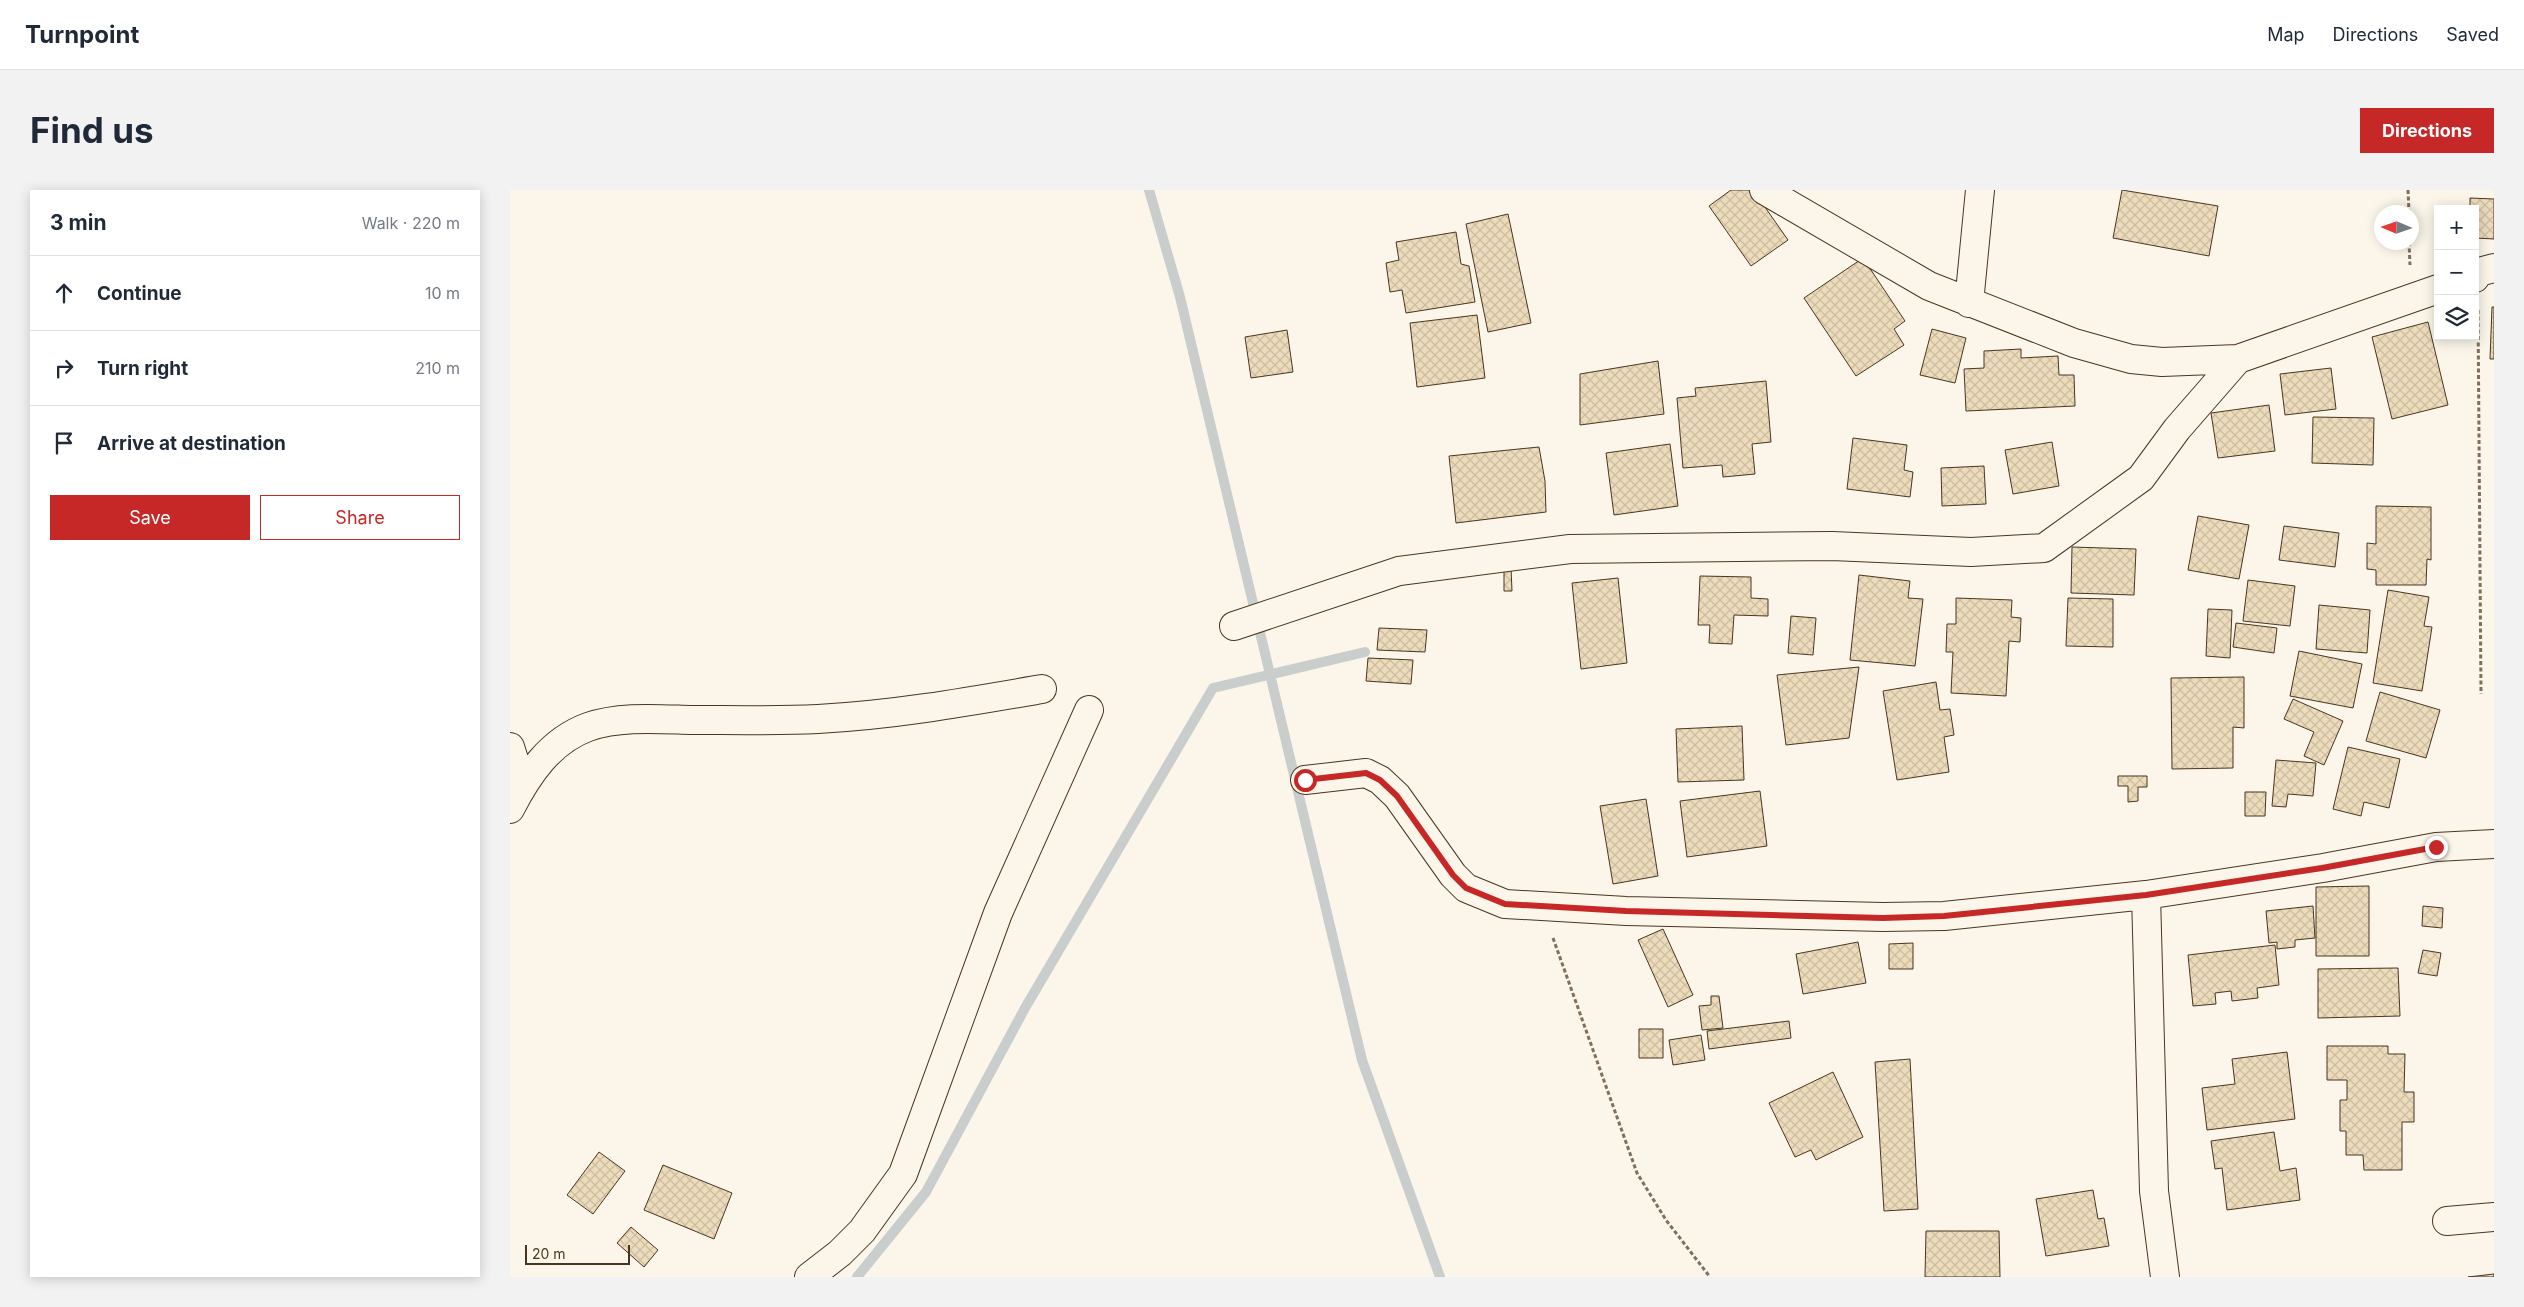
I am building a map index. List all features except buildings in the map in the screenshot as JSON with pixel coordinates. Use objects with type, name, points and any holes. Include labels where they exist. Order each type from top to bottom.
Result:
[{"type":"street","points":[[1764,190],[1929,286],[1968,303],[2074,343],[2131,359],[2162,362],[2238,358],[2434,291]]},
{"type":"street","points":[[1968,303],[1980,190]]},
{"type":"street","points":[[1234,626],[1398,571],[1570,549],[1832,546],[1971,552],[2044,548],[2141,478],[2177,429],[2238,358]]},
{"type":"street","points":[[510,810],[522,786],[550,750],[577,732],[608,722],[650,719],[818,719],[885,714],[1042,689]]},
{"type":"street","points":[[809,1277],[840,1253],[862,1231],[903,1174],[998,913],[1089,710]]},
{"type":"street","points":[[510,747],[522,786]]},
{"type":"street","points":[[1305,780],[1366,773],[1380,780],[1397,796],[1453,875],[1466,888],[1505,904],[1541,904],[1626,911],[1883,918],[1944,916],[2146,895],[2322,868],[2436,847],[2494,844]]},
{"type":"street","points":[[2146,895],[2154,1191],[2165,1277]]},
{"type":"street","points":[[2447,1220],[2494,1217]]},
{"type":"path","points":[[2408,190],[2409,205]]},
{"type":"path","points":[[2481,694],[2482,274]]},
{"type":"path","points":[[1541,904],[1592,1042],[1637,1173],[1666,1220],[1710,1277]]},
{"type":"waterway","points":[[1149,190],[1180,297],[1362,1060],[1440,1277]]},
{"type":"waterway","points":[[857,1277],[926,1192],[1025,1008],[1213,688],[1365,652]]},
{"type":"route","points":[[1305,780],[1366,773],[1372,775],[1397,796],[1453,875],[1466,888],[1486,898],[1505,904],[1541,904],[1626,911],[1883,918],[1944,916],[2146,895],[2322,868],[2436,847]]}]
